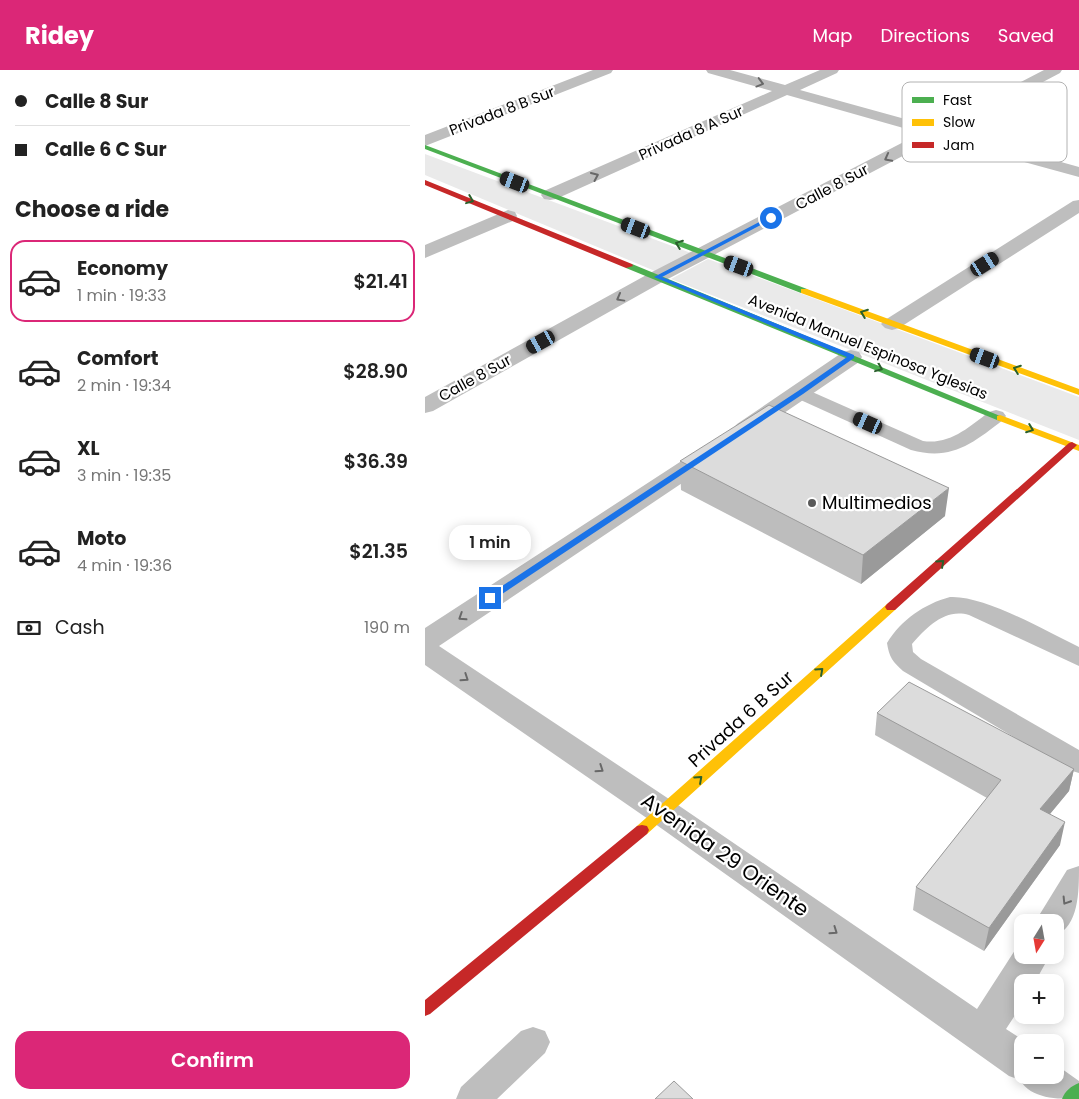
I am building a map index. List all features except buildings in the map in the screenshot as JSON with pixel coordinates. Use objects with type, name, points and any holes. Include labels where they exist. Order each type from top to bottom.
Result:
[{"type":"main road","name":"Avenida Manuel Espinosa Yglesias","points":[[425,147],[892,324],[1079,392]]},
{"type":"main road","name":"Avenida Manuel Espinosa Yglesias","points":[[425,182],[1076,447]]},
{"type":"main road","name":"Privada 6 B Sur","points":[[425,1009],[663,812],[1076,447]]},
{"type":"main road","points":[[1070,1099],[1079,1091]]},
{"type":"street","name":"Privada 8 B Sur","points":[[425,141],[606,70]]},
{"type":"street","points":[[713,70],[902,122]]},
{"type":"street","name":"Privada 8 A Sur","points":[[550,195],[832,70]]},
{"type":"street","name":"Calle 8 Sur","points":[[1032,82],[1055,70]]},
{"type":"street","name":"Calle 8 Sur","points":[[425,406],[657,277],[902,150]]},
{"type":"street","points":[[1044,162],[1079,172]]},
{"type":"street","points":[[892,324],[1079,205]]},
{"type":"street","points":[[425,252],[508,216]]},
{"type":"street","points":[[425,642],[801,393],[851,356]]},
{"type":"street","name":"Avenida 29 Oriente","points":[[425,651],[663,812],[1014,1057]]},
{"type":"street","points":[[1058,914],[1079,880]]},
{"type":"street","points":[[982,1034],[1026,964]]},
{"type":"street","points":[[1050,1084],[1070,1099]]},
{"type":"lane","points":[[801,393],[918,446],[931,450],[945,449],[956,445],[996,416]]},
{"type":"lane","points":[[1079,657],[978,609],[963,605],[948,605],[936,610],[906,633],[899,643],[901,654],[912,664],[1079,762]]},
{"type":"lane","points":[[473,1099],[533,1042]]},
{"type":"shaded area","points":[[425,154],[691,253],[655,271],[425,175]]},
{"type":"shaded area","points":[[708,259],[1079,397],[1079,440],[671,279]]},
{"type":"traffic: fast","points":[[425,147],[804,291]]},
{"type":"traffic: fast","points":[[629,266],[1000,418]]},
{"type":"traffic: fast","points":[[1070,1099],[1079,1091]]},
{"type":"traffic: slow","points":[[804,291],[1079,392]]},
{"type":"traffic: slow","points":[[1000,418],[1079,448]]},
{"type":"traffic: slow","points":[[642,830],[891,607]]},
{"type":"traffic: jam","points":[[425,182],[629,266]]},
{"type":"traffic: jam","points":[[891,607],[1072,445]]},
{"type":"traffic: jam","points":[[425,1009],[642,830]]},
{"type":"place","name":"Multimedios","points":[[812,503]]},
{"type":"route","points":[[490,598],[801,393],[851,356],[657,277],[771,218]]}]
